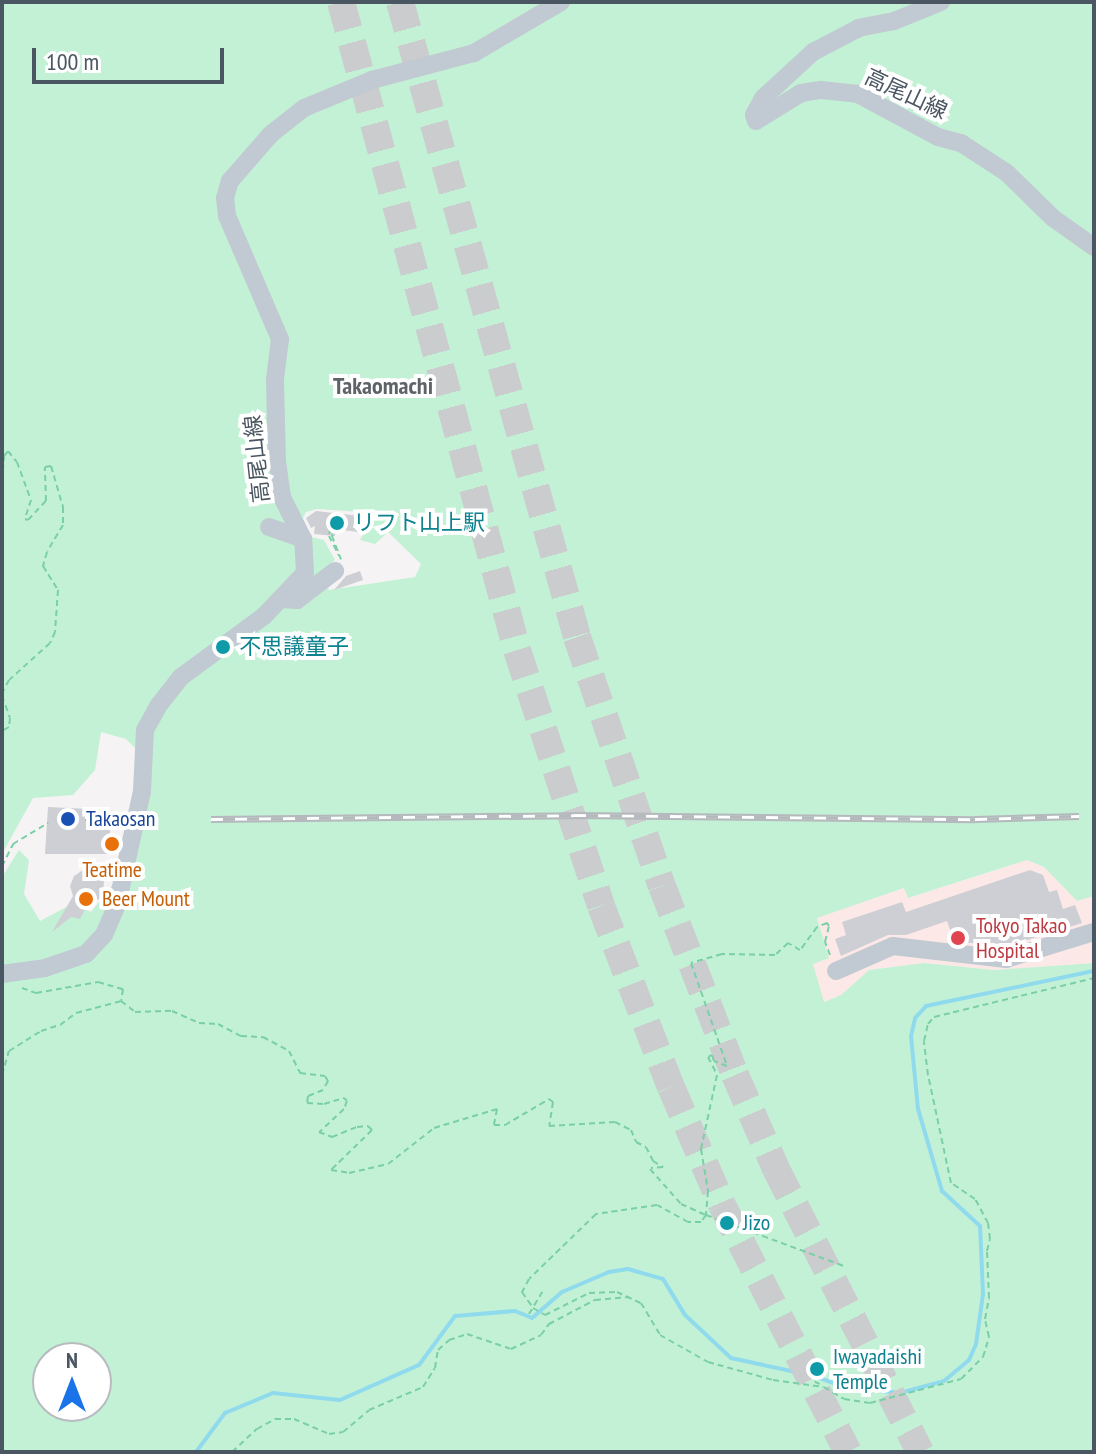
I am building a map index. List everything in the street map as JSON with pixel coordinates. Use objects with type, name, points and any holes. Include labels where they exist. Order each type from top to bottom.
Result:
[{"type":"lane","name":"高尾山線","points":[[8,979],[86,954],[104,935],[117,905],[142,791],[145,730],[152,717],[181,677],[281,599],[305,573],[303,539],[282,497],[277,463],[275,379],[280,339],[227,216],[225,198],[230,181],[271,134],[304,108],[372,80],[474,53],[561,2]]},
{"type":"lane","name":"高尾山線","points":[[941,2],[894,21],[859,28],[813,52],[763,98],[754,115],[756,121],[801,93],[821,90],[858,94],[938,137],[961,143],[972,150],[1007,173],[1053,218],[1094,247]]},
{"type":"lane","points":[[269,527],[303,539]]},
{"type":"lane","points":[[281,599],[297,600],[339,559]]},
{"type":"lane","points":[[836,971],[893,946],[1006,959],[1094,932]]},
{"type":"path","points":[[2,481],[4,456],[8,451],[17,462],[31,500],[25,519],[28,520],[46,501],[45,467],[51,466],[63,507],[63,525],[43,566],[58,590],[55,632],[50,643],[9,680],[2,694],[10,718],[9,727],[2,731]]},
{"type":"path","points":[[337,518],[331,518],[329,536],[339,559]]},
{"type":"path","points":[[336,525],[332,536],[339,559]]},
{"type":"path","points":[[2,866],[13,844],[48,823]]},
{"type":"path","points":[[824,1387],[773,1380],[708,1362],[660,1335],[641,1303],[630,1297],[607,1290],[589,1293],[545,1315],[533,1308],[522,1292],[529,1279],[596,1214],[657,1205],[688,1222],[701,1222],[706,1215],[708,1191],[701,1149],[717,1075],[708,1057],[712,1055],[714,1061],[727,1066],[691,963],[722,954],[775,955],[788,943],[800,950],[817,927],[827,923],[825,942]]},
{"type":"path","points":[[816,1371],[815,1382],[844,1399],[870,1403],[961,1379],[983,1357],[989,1337],[985,1319],[989,1298],[988,1223],[975,1199],[951,1183],[928,1075],[924,1041],[928,1024],[934,1017],[1094,978]]},
{"type":"path","points":[[8,979],[36,993],[98,982],[123,989],[121,1001]]},
{"type":"path","points":[[121,1001],[135,1012],[172,1011],[199,1023],[218,1024],[241,1036],[263,1037],[289,1051],[300,1073],[325,1076],[328,1081],[323,1090],[308,1096],[307,1103],[324,1104],[344,1098],[347,1101],[344,1109],[319,1132],[332,1137],[357,1127],[368,1126],[372,1130],[331,1170],[349,1173],[388,1164],[434,1128],[497,1109],[494,1125],[505,1125],[549,1099],[553,1102],[549,1126],[615,1122],[631,1130],[636,1142],[646,1147],[653,1161],[663,1167],[650,1169],[651,1172],[681,1204],[844,1266]]},
{"type":"path","points":[[2,1075],[9,1051],[41,1031],[60,1025],[76,1013],[121,1001]]},
{"type":"path","points":[[2,1104],[2,1124]]},
{"type":"path","points":[[529,1314],[542,1292]]},
{"type":"path","points":[[232,1452],[257,1429],[275,1419],[294,1419],[329,1434],[343,1432],[369,1410],[423,1387],[435,1368],[438,1350],[449,1340],[467,1334],[511,1349],[541,1335],[549,1324],[595,1300],[630,1297]]},
{"type":"shaded area","name":"Tokyo Takao Hospital","points":[[1027,860],[1044,867],[1077,901],[1094,896],[1094,963],[994,970],[924,963],[869,970],[841,995],[823,1002],[812,963],[828,957],[816,918],[905,888],[909,898]]},
{"type":"green space","points":[[2,2],[1094,2],[1094,896],[1077,901],[1044,867],[1027,860],[908,898],[904,888],[817,918],[829,958],[813,964],[824,1002],[841,995],[869,970],[924,963],[994,970],[1094,963],[1094,1452],[2,1452],[2,877],[19,850],[29,860],[24,894],[40,921],[72,904],[91,912],[114,883],[149,762],[126,739],[101,732],[95,770],[73,795],[33,798],[2,854]],"holes":[[[317,509],[362,512],[371,518],[360,540],[375,544],[388,532],[421,564],[415,577],[329,590],[321,573],[335,560],[324,540],[311,537],[302,520],[306,512]]]},
{"type":"building","name":"リフト山上駅","points":[[316,511],[360,516],[358,532],[335,529],[335,536],[314,534],[315,526],[311,528],[306,518]]},
{"type":"building","points":[[360,571],[363,580],[334,590],[346,576]]},
{"type":"building","points":[[48,807],[110,810],[110,838],[119,838],[116,854],[45,854]]},
{"type":"building","name":"Beer Mount","points":[[89,866],[104,879],[103,897],[88,904],[80,919],[71,917],[52,932],[73,896],[70,886],[74,876]]},
{"type":"building","points":[[1030,870],[1043,875],[1049,892],[1057,890],[1063,909],[1075,905],[1082,923],[1005,947],[954,941],[947,921],[906,935],[888,935],[841,956],[835,939],[846,935],[842,922],[902,902],[906,912]]},
{"type":"waterway","points":[[196,1452],[225,1413],[273,1393],[340,1400],[419,1365],[455,1316],[515,1311],[532,1318],[562,1292],[609,1272],[628,1269],[663,1279],[685,1315],[731,1358],[814,1376],[844,1387],[900,1393],[944,1381],[969,1360],[976,1344],[983,1294],[980,1226],[942,1191],[918,1109],[911,1036],[915,1018],[926,1006],[1094,971]]},
{"type":"tunnel","points":[[341,2],[517,650],[601,906],[671,1087],[722,1205],[848,1452]]},
{"type":"tunnel","points":[[400,2],[577,637],[662,886],[735,1075],[776,1169],[920,1452]]},
{"type":"railway","points":[[211,819],[574,815],[975,819],[1079,816]]},
{"type":"railway","points":[[85,817],[119,817]]},
{"type":"place","name":"リフト山上駅","points":[[337,523]]},
{"type":"place","name":"不思議童子","points":[[223,647]]},
{"type":"place","name":"Takaosan","points":[[68,819]]},
{"type":"place","name":"Teatime","points":[[112,844]]},
{"type":"place","name":"Beer Mount","points":[[86,899]]},
{"type":"place","name":"Tokyo Takao Hospital","points":[[958,938]]},
{"type":"place","name":"Jizo","points":[[727,1223]]},
{"type":"place","name":"Iwayadaishi Temple","points":[[817,1369]]},
{"type":"district","name":"Takaomachi","points":[[383,386]]}]
